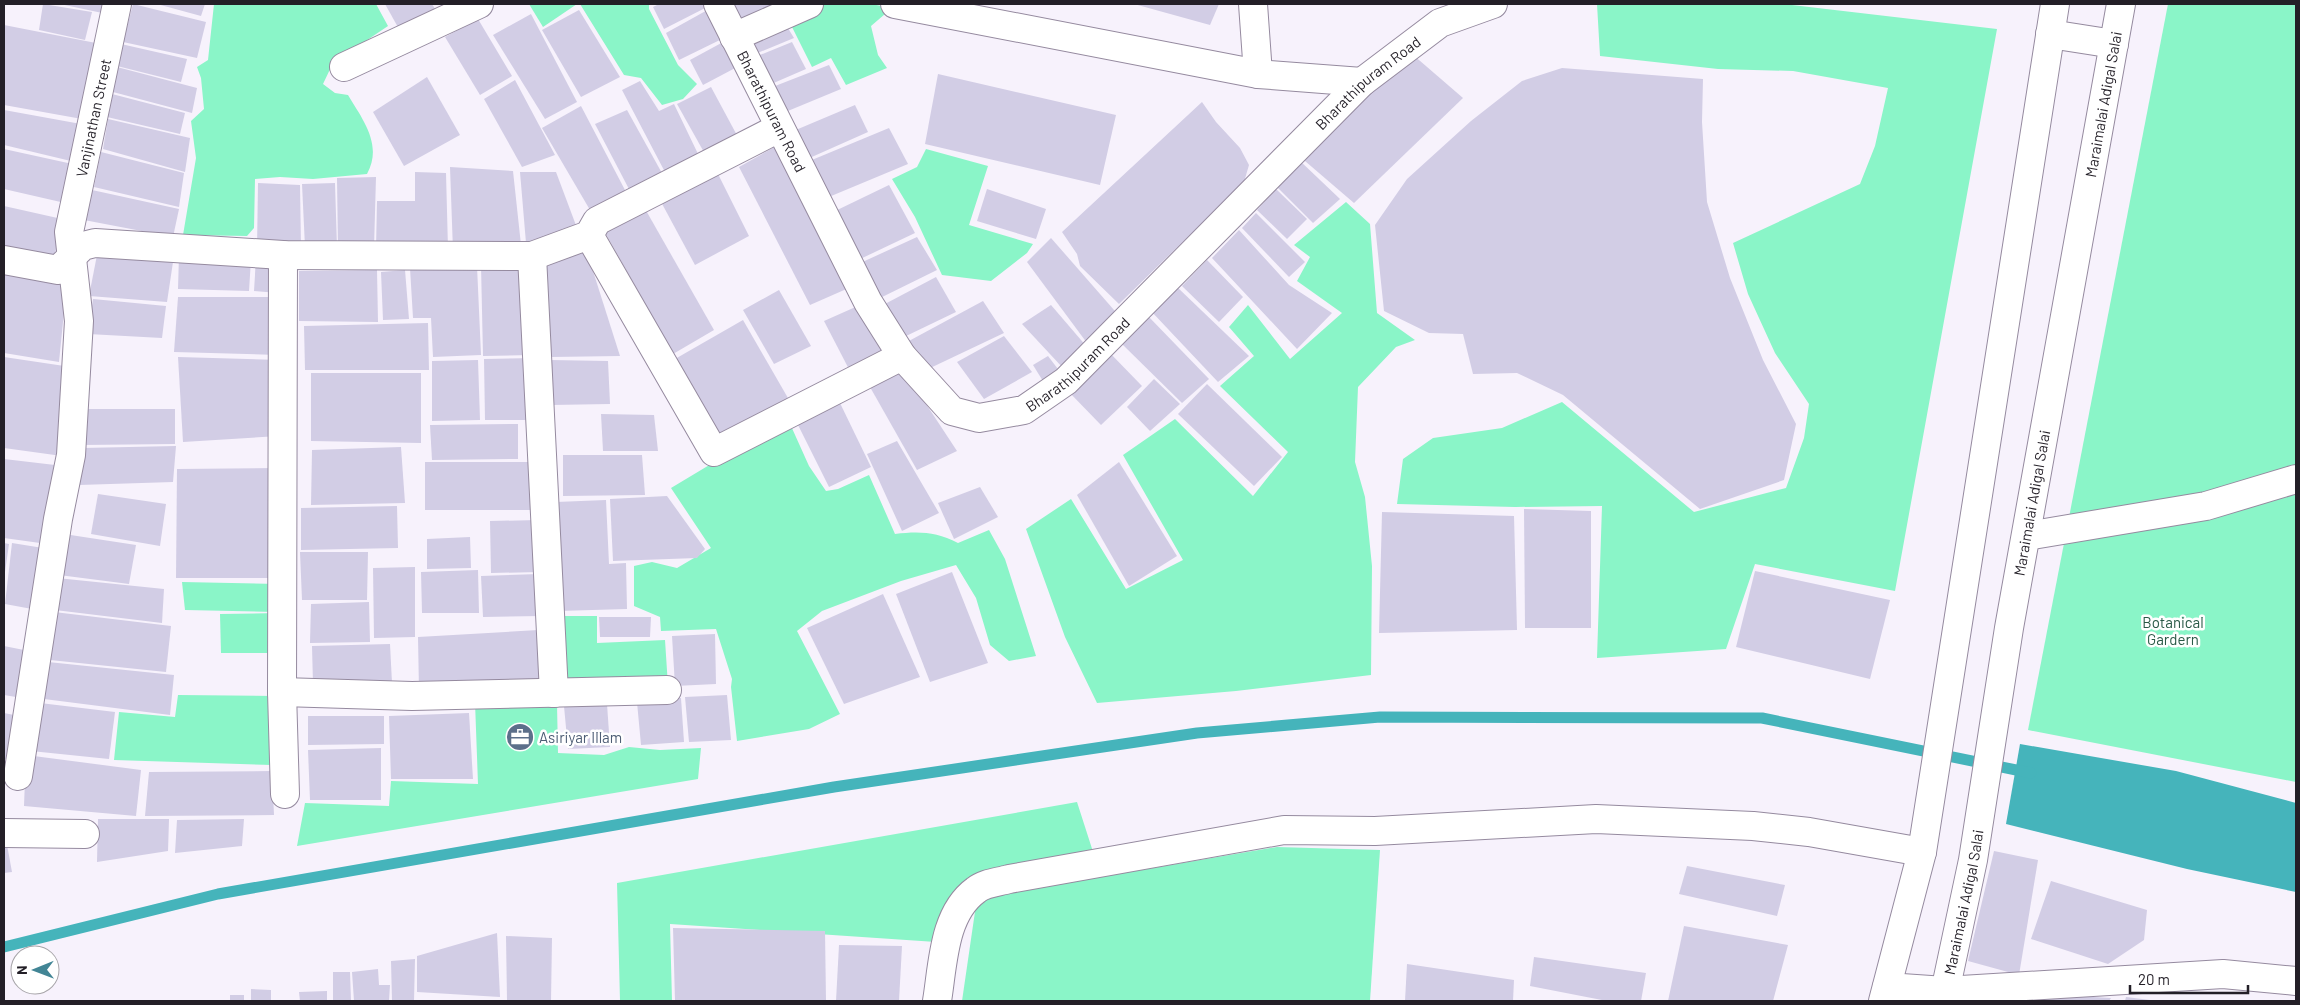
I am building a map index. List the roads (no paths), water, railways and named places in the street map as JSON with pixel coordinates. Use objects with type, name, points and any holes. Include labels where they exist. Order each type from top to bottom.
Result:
[{"type":"street","name":"Vanjinathan Street","points":[[18,776],[58,519],[71,455],[80,321],[69,232],[117,4]]},
{"type":"street","points":[[344,67],[479,4]]},
{"type":"street","name":"Bharathipuram Road","points":[[718,4],[868,302],[902,356],[952,411],[979,418],[1024,410],[1066,381],[1362,82],[1440,23],[1493,4]]},
{"type":"street","points":[[734,37],[810,4]]},
{"type":"street","points":[[895,4],[954,9],[1258,74],[1362,82]]},
{"type":"street","points":[[1253,4],[1258,74]]},
{"type":"street","points":[[2055,4],[1922,852],[1885,994],[1944,996],[2224,974],[2296,981]]},
{"type":"street","name":"Maraimalai Adigal Salai","points":[[1944,996],[1973,860],[2009,628],[2121,4]]},
{"type":"street","points":[[2050,34],[2114,44]]},
{"type":"street","points":[[4,260],[58,270],[72,259],[83,246],[95,243],[283,255],[532,256],[589,235],[597,221],[779,128]]},
{"type":"street","points":[[589,235],[714,452],[902,356]]},
{"type":"street","points":[[283,255],[282,692],[285,794]]},
{"type":"street","points":[[532,256],[554,693]]},
{"type":"street","points":[[2026,536],[2206,506],[2296,479]]},
{"type":"street","points":[[282,692],[412,696],[667,690]]},
{"type":"street","points":[[938,1001],[945,950],[958,908],[977,888],[1009,879],[1284,830],[1375,831],[1596,819],[1753,826],[1808,832],[1922,852]]},
{"type":"street","points":[[4,834],[85,834]]},
{"type":"water","points":[[2020,744],[2176,771],[2296,803],[2296,892],[2187,869],[2006,824]]},
{"type":"waterway","points":[[4,947],[218,894],[834,787],[1197,733],[1380,717],[1762,718],[2031,773]]},
{"type":"place","name":"Asiriyar Illam","points":[[520,737]]},
{"type":"park label","name":"Botanical Gardern","points":[[2173,630]]}]
